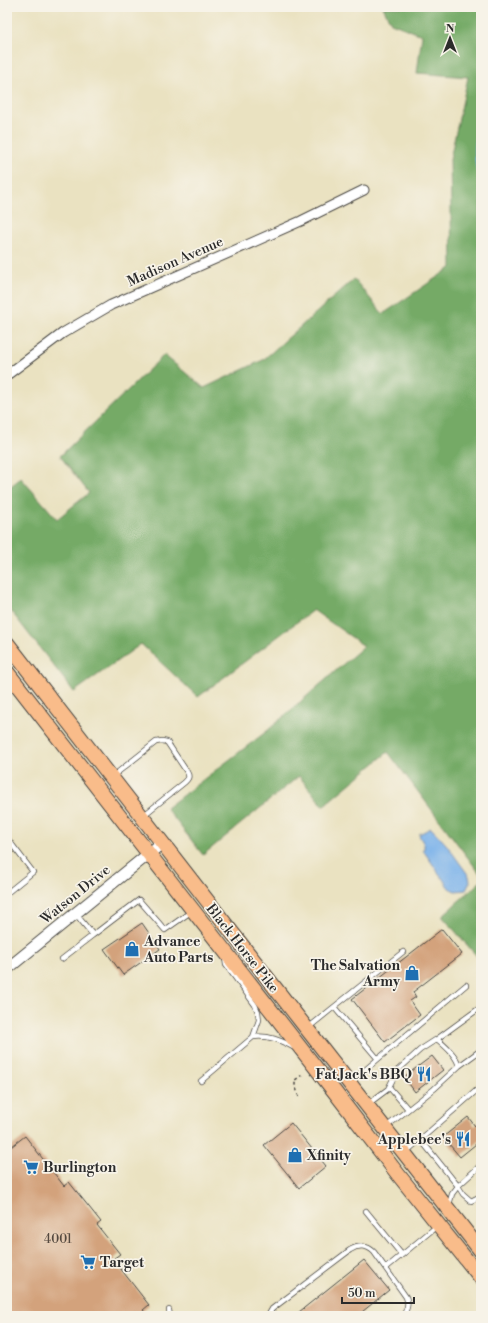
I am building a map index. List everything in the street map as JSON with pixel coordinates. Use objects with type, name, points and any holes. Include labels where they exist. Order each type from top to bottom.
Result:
[{"type":"highway","name":"Black Horse Pike","points":[[7,643],[481,1251]]},
{"type":"highway","name":"Black Horse Pike","points":[[7,672],[192,911],[481,1278]]},
{"type":"highway","points":[[397,1173],[428,1204],[440,1210],[448,1208]]},
{"type":"street","name":"Madison Avenue","points":[[7,375],[63,333],[111,305],[301,221],[364,190]]},
{"type":"street","name":"Watson Drive","points":[[7,969],[162,843]]},
{"type":"lane","points":[[111,777],[156,742],[167,742],[189,775],[185,782],[142,817]]},
{"type":"lane","points":[[7,838],[33,872],[7,893]]},
{"type":"lane","points":[[62,959],[139,900],[165,930],[192,911]]},
{"type":"lane","points":[[75,913],[93,935]]},
{"type":"lane","points":[[224,951],[226,965],[255,1005],[258,1012],[258,1020],[253,1037]]},
{"type":"lane","points":[[307,1029],[403,952]]},
{"type":"lane","points":[[350,1083],[466,985]]},
{"type":"lane","points":[[334,1007],[378,1059]]},
{"type":"lane","points":[[367,1105],[389,1087],[397,1071],[420,1050],[437,1040],[481,1007]]},
{"type":"lane","points":[[201,1081],[253,1037],[261,1036],[279,1040],[303,1052]]},
{"type":"lane","points":[[437,1040],[457,1059],[459,1066]]},
{"type":"lane","points":[[385,1128],[434,1089],[459,1066],[481,1050]]},
{"type":"lane","points":[[389,1087],[408,1109]]},
{"type":"lane","points":[[405,1153],[464,1100],[477,1090],[481,1091]]},
{"type":"lane","points":[[421,1140],[463,1194],[471,1201],[481,1196]]},
{"type":"lane","points":[[448,1208],[452,1194],[458,1186],[481,1165]]},
{"type":"lane","points":[[366,1211],[402,1255]]},
{"type":"lane","points":[[386,1268],[438,1224]]},
{"type":"lane","points":[[264,1316],[269,1314],[272,1309],[354,1247],[360,1246],[370,1248],[386,1268],[408,1301],[408,1306],[403,1316]]},
{"type":"lane","points":[[168,1310],[170,1316]]},
{"type":"path","points":[[299,1097],[295,1080],[302,1075]]},
{"type":"green space","points":[[383,7],[481,7],[481,875],[388,752],[323,806],[299,776],[203,855],[166,808],[267,731],[364,646],[313,610],[198,697],[141,644],[74,692],[7,606],[7,489],[21,478],[57,519],[89,493],[60,456],[164,355],[204,388],[263,360],[354,279],[383,314],[452,267],[450,159],[468,77],[417,73],[422,35],[391,23]]},
{"type":"green space","points":[[481,881],[481,961],[442,916]]},
{"type":"water","points":[[431,828],[446,844],[469,876],[470,882],[466,890],[455,891],[449,888],[423,850],[424,844],[419,834]]},
{"type":"building","name":"Advance Auto Parts","points":[[142,923],[160,949],[123,975],[104,949]]},
{"type":"building","name":"The Salvation Army","points":[[442,929],[462,954],[413,992],[416,997],[410,1001],[420,1015],[385,1042],[352,999]]},
{"type":"building","name":"Fat Jack's BBQ","points":[[432,1056],[443,1070],[415,1092],[404,1077]]},
{"type":"building","name":"Applebee's","points":[[468,1117],[475,1126],[481,1121],[481,1140],[460,1157],[443,1137]]},
{"type":"building","name":"Xfinity","points":[[291,1123],[326,1166],[299,1188],[264,1145]]},
{"type":"building","points":[[25,1136],[64,1186],[69,1182],[101,1222],[97,1225],[120,1254],[113,1259],[149,1305],[143,1310],[148,1316],[7,1316],[7,1150]]},
{"type":"building","points":[[364,1260],[389,1290],[357,1316],[294,1316]]},
{"type":"waterway","points":[[481,123],[477,137],[476,152],[477,166],[481,180]]},
{"type":"place","name":"Advance Auto Parts","points":[[132,949]]},
{"type":"place","name":"The Salvation Army","points":[[412,973]]},
{"type":"place","name":"Fat Jack's BBQ","points":[[424,1074]]},
{"type":"place","name":"Applebee's","points":[[463,1139]]},
{"type":"place","name":"Xfinity","points":[[295,1155]]},
{"type":"place","name":"Burlington","points":[[31,1167]]},
{"type":"place","name":"Target","points":[[88,1262]]}]
